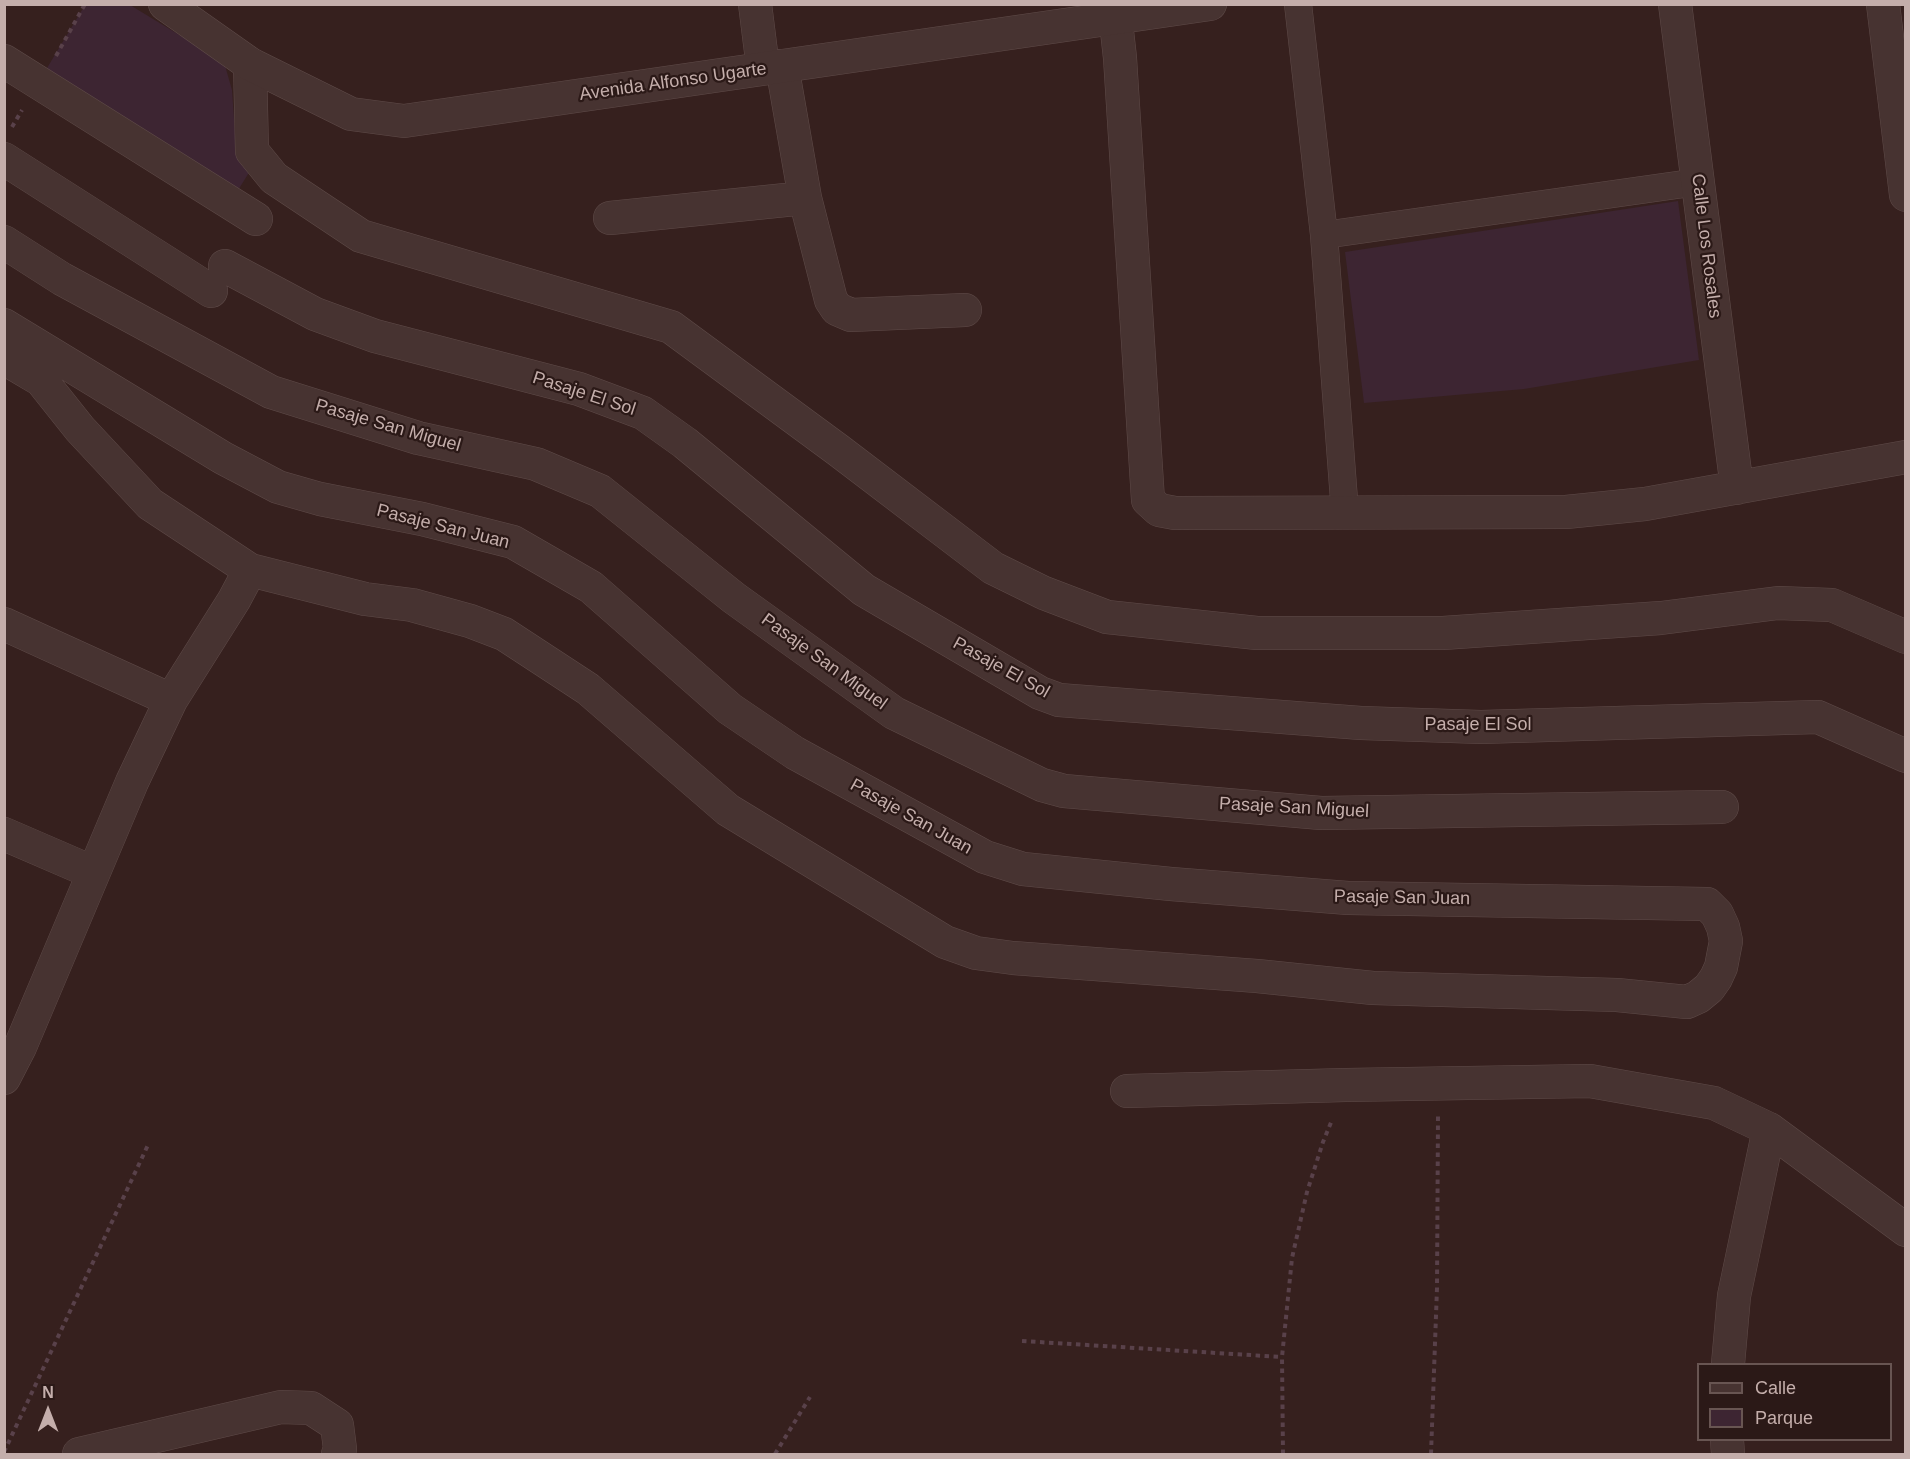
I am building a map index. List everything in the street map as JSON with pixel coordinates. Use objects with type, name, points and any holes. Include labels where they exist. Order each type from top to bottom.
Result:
[{"type":"street","name":"Avenida Alfonso Ugarte","points":[[165,4],[250,64],[351,114],[404,121],[773,67],[1115,11],[1210,4]]},
{"type":"street","points":[[755,4],[831,300],[837,309],[851,315],[964,310]]},
{"type":"street","points":[[1299,4],[1324,235],[1345,513]]},
{"type":"street","name":"Calle Los Rosales","points":[[1675,4],[1737,488]]},
{"type":"street","points":[[1883,4],[1905,195]]},
{"type":"street","points":[[1115,11],[1148,500],[1159,510],[1175,513],[1566,512],[1645,504],[1905,457]]},
{"type":"street","points":[[4,61],[256,219]]},
{"type":"street","points":[[250,64],[252,151],[274,178],[361,236],[671,327],[993,568],[1044,593],[1107,617],[1257,633],[1443,633],[1661,618],[1778,603],[1832,605],[1905,637]]},
{"type":"street","name":"Pasaje El Sol","points":[[4,159],[218,278],[375,336],[579,389],[643,413],[685,443],[864,590],[1040,693],[1059,700],[1360,723],[1481,727],[1818,717],[1905,756]]},
{"type":"street","points":[[1324,235],[1698,182]]},
{"type":"street","points":[[610,218],[805,198]]},
{"type":"street","name":"Pasaje San Miguel","points":[[4,242],[62,279],[271,392],[418,438],[536,464],[600,491],[735,598],[894,713],[1042,785],[1064,791],[1321,813],[1722,807]]},
{"type":"street","name":"Pasaje San Juan","points":[[4,325],[223,458],[278,487],[320,499],[422,519],[513,542],[591,587],[730,709],[795,753],[985,857],[1023,868],[1171,884],[1348,898],[1707,904],[1717,914],[1723,927],[1726,941],[1724,955],[1719,973],[1709,988],[1687,1002],[1617,995],[1373,988],[1257,976],[1012,958],[976,952],[945,942],[728,810],[588,689],[504,634],[470,621],[412,604],[365,599],[250,570]]},
{"type":"street","points":[[4,358],[41,380],[80,429],[150,504],[250,570],[234,600],[171,700],[12,1044],[4,1078]]},
{"type":"street","points":[[4,624],[171,700]]},
{"type":"street","points":[[4,834],[92,872]]},
{"type":"street","points":[[1127,1091],[1590,1081],[1714,1103],[1769,1129],[1905,1230]]},
{"type":"street","points":[[1728,1363],[1734,1296],[1769,1129]]},
{"type":"street","points":[[80,1455],[280,1407],[311,1408],[337,1425],[340,1449],[338,1455]]},
{"type":"path","points":[[1431,1455],[1437,1288],[1438,1083]]},
{"type":"path","points":[[1283,1455],[1282,1357],[1292,1258],[1307,1192],[1323,1142],[1346,1085]]},
{"type":"path","points":[[4,1452],[148,1145]]},
{"type":"path","points":[[1022,1341],[1282,1357]]},
{"type":"path","points":[[775,1455],[810,1397]]},
{"type":"green space","points":[[85,5],[130,5],[224,62],[232,90],[236,147],[250,171],[235,195],[44,73]]},
{"type":"green space","points":[[1678,201],[1699,360],[1524,389],[1364,403],[1345,252]]}]
